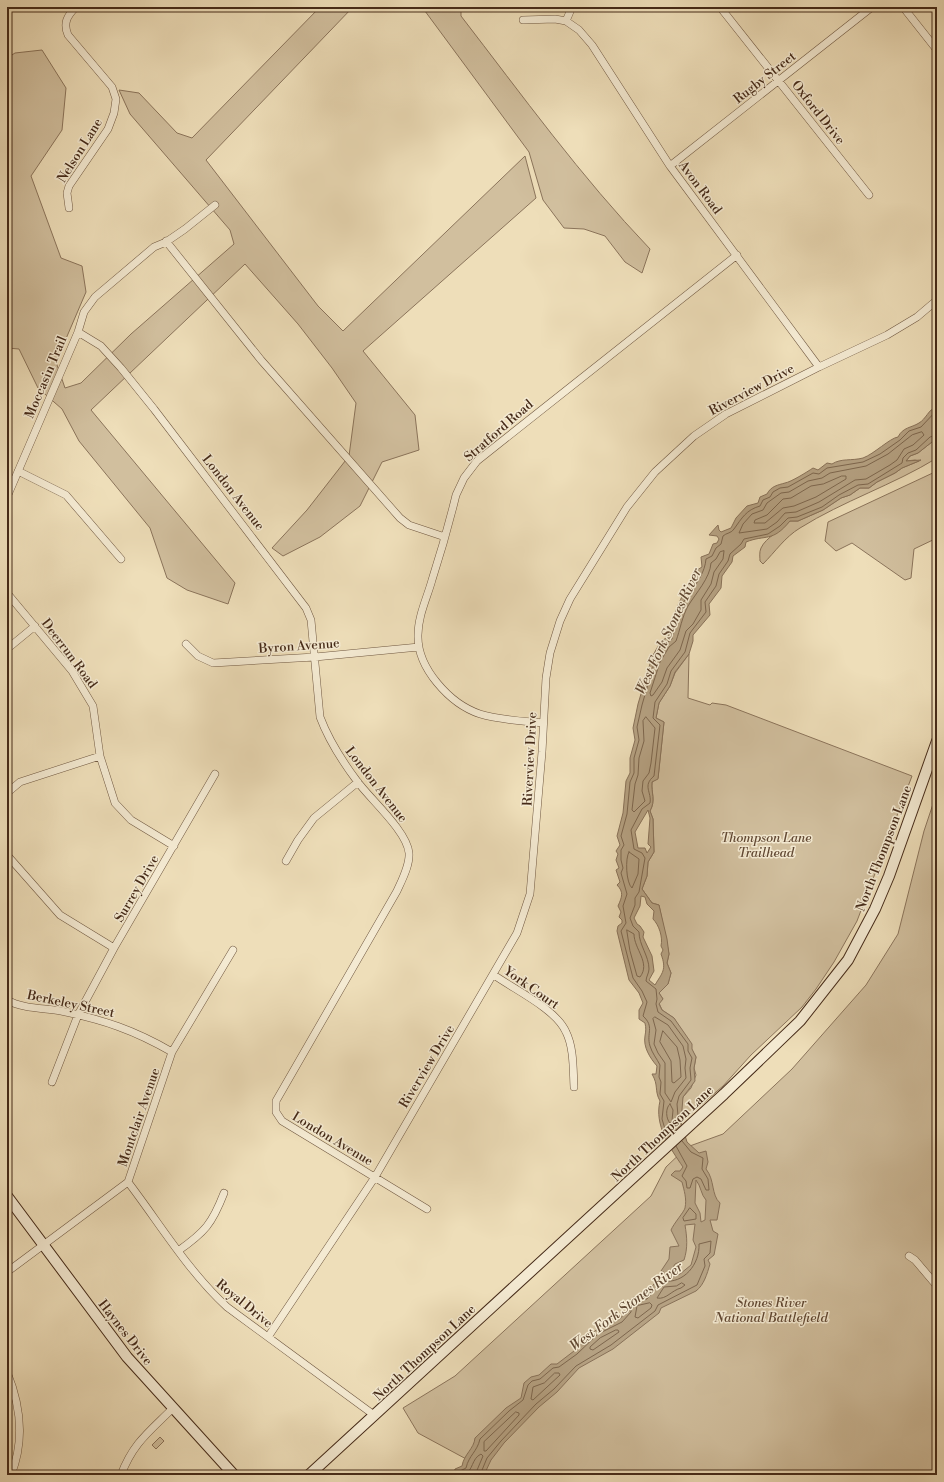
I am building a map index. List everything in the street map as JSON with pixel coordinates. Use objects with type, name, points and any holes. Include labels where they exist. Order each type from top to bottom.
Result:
[{"type":"main road","name":"North Thompson Lane","points":[[309,1475],[724,1094],[800,1022],[848,960],[875,909],[889,876],[937,741]]},
{"type":"main road","name":"Haynes Drive","points":[[7,1196],[127,1356],[234,1475]]},
{"type":"street","name":"Nelson Lane","points":[[69,208],[66,193],[69,186],[108,129],[114,113],[116,98],[112,87],[68,35],[65,22],[76,7]]},
{"type":"street","points":[[523,20],[567,18],[572,7]]},
{"type":"street","name":"Oxford Drive","points":[[720,7],[869,195]]},
{"type":"street","name":"Rugby Street","points":[[670,166],[872,7]]},
{"type":"street","points":[[903,7],[937,50]]},
{"type":"street","name":"Avon Road","points":[[567,18],[592,45],[670,166],[819,366]]},
{"type":"street","name":"Moccasin Trail","points":[[7,498],[78,332],[84,312],[95,297],[154,247],[166,242],[185,229],[215,205]]},
{"type":"street","points":[[166,242],[261,360],[400,518],[409,525],[445,537]]},
{"type":"street","name":"Stratford Road","points":[[543,723],[498,718],[480,714],[462,706],[431,676],[418,647],[419,619],[445,537],[456,495],[464,478],[477,461],[737,255]]},
{"type":"street","name":"Riverview Drive","points":[[268,1337],[375,1177],[494,976],[517,933],[530,894],[542,752],[546,678],[550,653],[560,622],[570,599],[627,507],[655,472],[694,436],[726,414],[819,366],[887,335],[917,317],[937,300]]},
{"type":"street","name":"London Avenue","points":[[78,332],[101,346],[121,368],[306,608],[311,620],[320,717],[336,751],[358,782],[395,825],[405,841],[409,853],[406,869],[398,891],[276,1101],[276,1112],[282,1121],[427,1209]]},
{"type":"street","points":[[18,471],[66,495],[121,559]]},
{"type":"street","name":"Deerrun Road","points":[[7,593],[72,671],[93,706],[100,756],[115,803],[131,820],[174,846]]},
{"type":"street","points":[[7,649],[35,626]]},
{"type":"street","name":"Byron Avenue","points":[[186,644],[198,656],[213,663],[315,657],[418,647]]},
{"type":"street","points":[[7,793],[20,782],[100,756]]},
{"type":"street","name":"Surrey Drive","points":[[52,1082],[78,1015],[114,948],[215,774]]},
{"type":"street","points":[[286,861],[298,840],[314,818],[358,782]]},
{"type":"street","points":[[7,855],[60,915],[114,948]]},
{"type":"street","name":"Montclair Avenue","points":[[7,1272],[128,1182],[172,1052],[233,950]]},
{"type":"street","name":"York Court","points":[[494,976],[554,1016],[566,1032],[571,1052],[574,1087]]},
{"type":"street","name":"Berkeley Street","points":[[7,1000],[32,1007],[78,1015],[122,1027],[146,1037],[172,1052]]},
{"type":"street","name":"Royal Drive","points":[[128,1182],[209,1291],[227,1307],[374,1415]]},
{"type":"street","points":[[178,1251],[197,1238],[214,1218],[224,1193]]},
{"type":"street","points":[[909,1256],[915,1260],[937,1286]]},
{"type":"street","points":[[7,1372],[16,1394],[20,1416],[16,1464],[11,1475]]},
{"type":"street","points":[[121,1475],[136,1444],[173,1408]]},
{"type":"green space","points":[[320,7],[353,7],[206,160],[318,306],[343,331],[525,156],[536,198],[363,351],[415,415],[419,450],[382,462],[360,506],[320,537],[283,556],[272,548],[307,510],[349,456],[356,403],[332,368],[298,324],[245,264],[91,410],[235,583],[228,604],[187,590],[167,578],[150,528],[79,441],[62,409],[38,388],[19,349],[7,348],[7,58],[15,53],[42,50],[66,88],[62,130],[31,176],[61,258],[82,266],[86,292],[56,362],[65,388],[81,383],[131,334],[234,244],[230,230],[130,114],[119,90],[139,93],[177,133],[192,138]]},
{"type":"green space","points":[[422,7],[461,7],[461,16],[552,135],[600,193],[650,249],[642,273],[625,262],[605,236],[584,229],[564,228],[543,200],[529,152]]},
{"type":"green space","points":[[937,438],[937,458],[903,477],[816,518],[790,536],[763,564],[760,561],[760,551],[763,544],[790,521],[798,521],[823,510],[860,488],[869,488],[902,468],[919,461],[906,461],[910,456],[918,453]]},
{"type":"green space","points":[[937,471],[937,538],[914,549],[911,578],[905,580],[852,543],[836,551],[825,541],[828,522]]},
{"type":"green space","name":"Thompson Lane Trailhead","points":[[689,654],[688,698],[710,705],[712,703],[726,705],[912,776],[857,921],[834,962],[816,989],[802,1007],[751,1055],[723,1086],[681,1122],[681,1104],[683,1097],[691,1088],[696,1075],[694,1068],[696,1057],[674,1018],[662,1010],[659,1003],[663,999],[659,993],[668,984],[671,973],[667,963],[669,954],[659,905],[652,903],[642,889],[647,876],[648,862],[654,852],[653,819],[650,811],[653,800],[652,782],[658,778],[664,722],[656,718],[659,703],[670,686],[675,673]]},
{"type":"green space","name":"Stones River National Battlefield","points":[[937,792],[937,1475],[481,1475],[481,1467],[418,1433],[403,1408],[455,1376],[651,1196],[666,1167],[687,1147],[723,1134],[792,1069],[866,985],[898,934],[924,831]]},
{"type":"green space","points":[[160,1437],[164,1441],[156,1449],[152,1445]]},
{"type":"water","points":[[937,406],[937,438],[918,453],[910,456],[906,461],[921,460],[902,468],[869,488],[860,488],[823,510],[798,521],[790,521],[784,528],[769,537],[746,542],[745,547],[733,556],[732,562],[722,576],[721,588],[709,604],[710,615],[693,635],[693,641],[689,654],[675,672],[670,686],[659,703],[656,718],[664,722],[658,779],[652,782],[653,800],[650,811],[653,819],[654,852],[648,862],[647,876],[642,889],[652,903],[659,905],[667,939],[669,954],[667,963],[671,973],[668,984],[659,993],[663,999],[659,1004],[662,1010],[674,1018],[692,1044],[692,1049],[696,1057],[694,1068],[695,1081],[683,1097],[681,1122],[687,1142],[699,1153],[706,1151],[708,1162],[706,1169],[711,1178],[715,1196],[720,1203],[717,1220],[710,1220],[713,1231],[718,1234],[714,1255],[708,1260],[710,1264],[705,1279],[696,1291],[661,1308],[659,1313],[613,1349],[579,1368],[557,1392],[539,1407],[504,1443],[491,1460],[484,1475],[453,1475],[455,1469],[462,1466],[475,1438],[506,1408],[521,1398],[524,1383],[531,1377],[539,1375],[551,1364],[557,1364],[574,1351],[596,1330],[620,1319],[627,1310],[626,1305],[630,1300],[636,1296],[644,1296],[664,1272],[661,1271],[669,1259],[670,1247],[679,1246],[671,1230],[686,1205],[682,1182],[671,1175],[675,1171],[680,1171],[683,1167],[668,1144],[661,1127],[659,1119],[660,1101],[652,1074],[656,1074],[657,1066],[646,1048],[645,1023],[639,1019],[639,1010],[643,1003],[639,993],[629,980],[617,931],[618,926],[622,923],[622,920],[619,917],[621,912],[618,906],[622,895],[621,890],[617,885],[620,882],[616,870],[619,868],[616,860],[618,854],[616,851],[620,845],[617,836],[623,813],[626,781],[630,773],[630,758],[635,740],[633,728],[638,704],[652,657],[661,641],[668,637],[683,594],[694,579],[697,570],[702,567],[701,557],[709,554],[713,544],[717,543],[719,539],[717,536],[709,535],[718,525],[721,532],[731,528],[736,518],[747,506],[758,503],[760,497],[767,494],[777,485],[791,481],[813,468],[818,470],[827,463],[832,464],[839,461],[859,459],[867,456],[898,437],[905,429],[916,425]],"holes":[[[648,810],[650,818],[648,844],[651,847],[647,853],[645,848],[638,848],[635,832]],[[641,896],[645,897],[647,904],[654,911],[653,919],[657,924],[661,935],[661,946],[663,950],[661,954],[664,968],[655,985],[649,980],[654,971],[652,956],[643,937],[644,932],[634,918],[640,906]],[[696,1180],[706,1200],[705,1220],[701,1222],[700,1213],[695,1203]],[[695,1224],[693,1240],[696,1247],[691,1265],[680,1274],[667,1278],[675,1264],[684,1260],[687,1242],[685,1225]]]},
{"type":"water label","name":"West Fork Stones River","points":[[668,631]]},
{"type":"water label","name":"West Fork Stones River","points":[[626,1306]]}]
